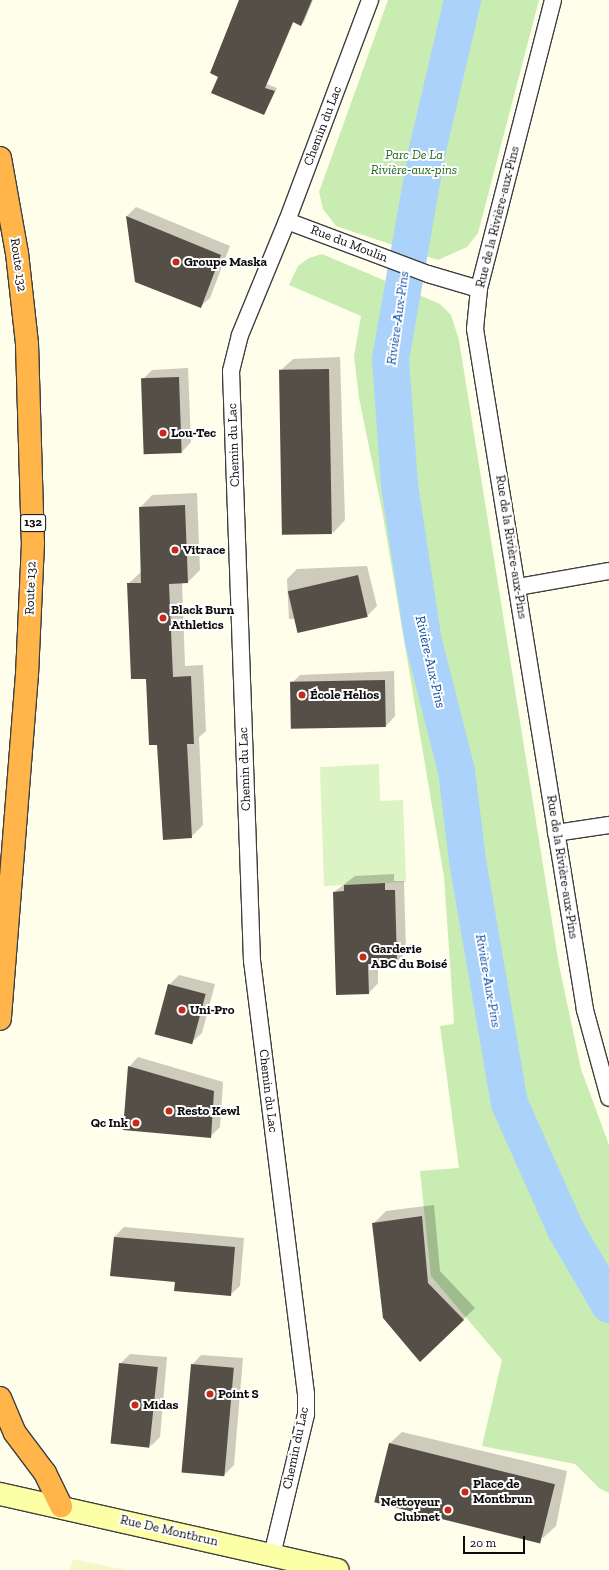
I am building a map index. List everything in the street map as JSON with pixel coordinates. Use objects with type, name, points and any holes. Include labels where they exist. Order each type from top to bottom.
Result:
[{"type":"highway","name":"Route 132","points":[[0,158],[16,252],[27,344],[33,543],[32,602],[0,1019]]},
{"type":"highway","points":[[0,1398],[14,1434],[45,1474],[61,1506]]},
{"type":"street","name":"Chemin du Lac","points":[[272,1556],[306,1414],[306,1394],[252,961],[231,371],[240,335],[287,221],[370,0]]},
{"type":"street","name":"Rue de la Rivière-aux-Pins","points":[[553,0],[479,289],[475,329],[518,586],[585,1010],[609,1098]]},
{"type":"street","name":"Rue du Moulin","points":[[287,221],[428,274],[479,289]]},
{"type":"street","points":[[518,586],[609,571]]},
{"type":"street","points":[[556,833],[609,825]]},
{"type":"street","name":"Rue De Montbrun","points":[[0,1494],[61,1506],[272,1556],[338,1570]]},
{"type":"green space","name":"Parc De La Rivière-aux-pins","points":[[388,0],[539,0],[478,233],[467,247],[438,260],[336,226],[323,209],[319,192]]},
{"type":"green space","points":[[322,254],[440,304],[451,315],[459,340],[559,965],[581,1069],[609,1145],[609,1493],[599,1488],[575,1464],[482,1446],[502,1360],[431,1276],[420,1171],[459,1168],[440,1026],[453,1024],[454,1021],[444,877],[382,510],[359,398],[354,356],[361,316],[289,285],[298,266],[309,258]]},
{"type":"green space","points":[[379,764],[380,801],[403,800],[406,882],[324,886],[320,767]]},
{"type":"green space","points":[[73,1559],[126,1570],[70,1570]]},
{"type":"building","points":[[239,0],[312,0],[301,26],[293,22],[265,88],[275,91],[264,115],[211,93],[218,77],[210,73]]},
{"type":"building","name":"Groupe Maska","points":[[126,216],[221,255],[201,308],[135,282]]},
{"type":"building","points":[[329,369],[332,534],[282,535],[279,370]]},
{"type":"building","name":"Lou-Tec","points":[[179,377],[182,453],[144,454],[141,378]]},
{"type":"building","points":[[185,505],[188,583],[169,584],[173,677],[191,676],[194,744],[187,744],[192,838],[163,840],[157,745],[149,745],[146,679],[131,679],[127,583],[141,583],[139,507]]},
{"type":"building","points":[[358,575],[368,617],[298,633],[288,591]]},
{"type":"building","points":[[385,680],[386,727],[291,729],[290,682]]},
{"type":"building","points":[[385,883],[385,890],[395,890],[397,963],[368,964],[369,994],[336,995],[333,892],[344,891],[344,885]]},
{"type":"building","name":"Uni-Pro","points":[[168,984],[206,994],[192,1044],[155,1034]]},
{"type":"building","name":"Resto Kewl","points":[[128,1066],[214,1091],[211,1138],[123,1130]]},
{"type":"building","points":[[422,1216],[428,1283],[464,1320],[420,1362],[383,1318],[372,1223]]},
{"type":"building","points":[[114,1237],[235,1247],[231,1296],[174,1291],[175,1282],[110,1276]]},
{"type":"building","name":"Midas","points":[[119,1363],[158,1367],[149,1448],[111,1444]]},
{"type":"building","name":"Point S","points":[[191,1364],[234,1368],[224,1476],[182,1473]]},
{"type":"building","name":"Place de Montbrun","points":[[389,1443],[555,1484],[540,1544],[374,1502]]},
{"type":"waterway","name":"Rivière-Aux-Pins","points":[[462,0],[426,154],[390,359],[399,485],[423,641],[456,770],[467,860],[509,1103],[565,1229],[609,1304]]},
{"type":"place","name":"Groupe Maska","points":[[176,262]]},
{"type":"place","name":"Lou-Tec","points":[[163,433]]},
{"type":"place","name":"Vitrace","points":[[175,550]]},
{"type":"place","name":"Black Burn Athletics","points":[[163,618]]},
{"type":"place","name":"École Helios","points":[[302,695]]},
{"type":"place","name":"Garderie ABC du Boisé","points":[[363,957]]},
{"type":"place","name":"Uni-Pro","points":[[182,1010]]},
{"type":"place","name":"Resto Kewl","points":[[169,1111]]},
{"type":"place","name":"Qc Ink","points":[[136,1123]]},
{"type":"place","name":"Point S","points":[[210,1394]]},
{"type":"place","name":"Midas","points":[[135,1405]]},
{"type":"place","name":"Place de Montbrun","points":[[465,1492]]},
{"type":"place","name":"Nettoyeur Clubnet","points":[[448,1510]]}]
